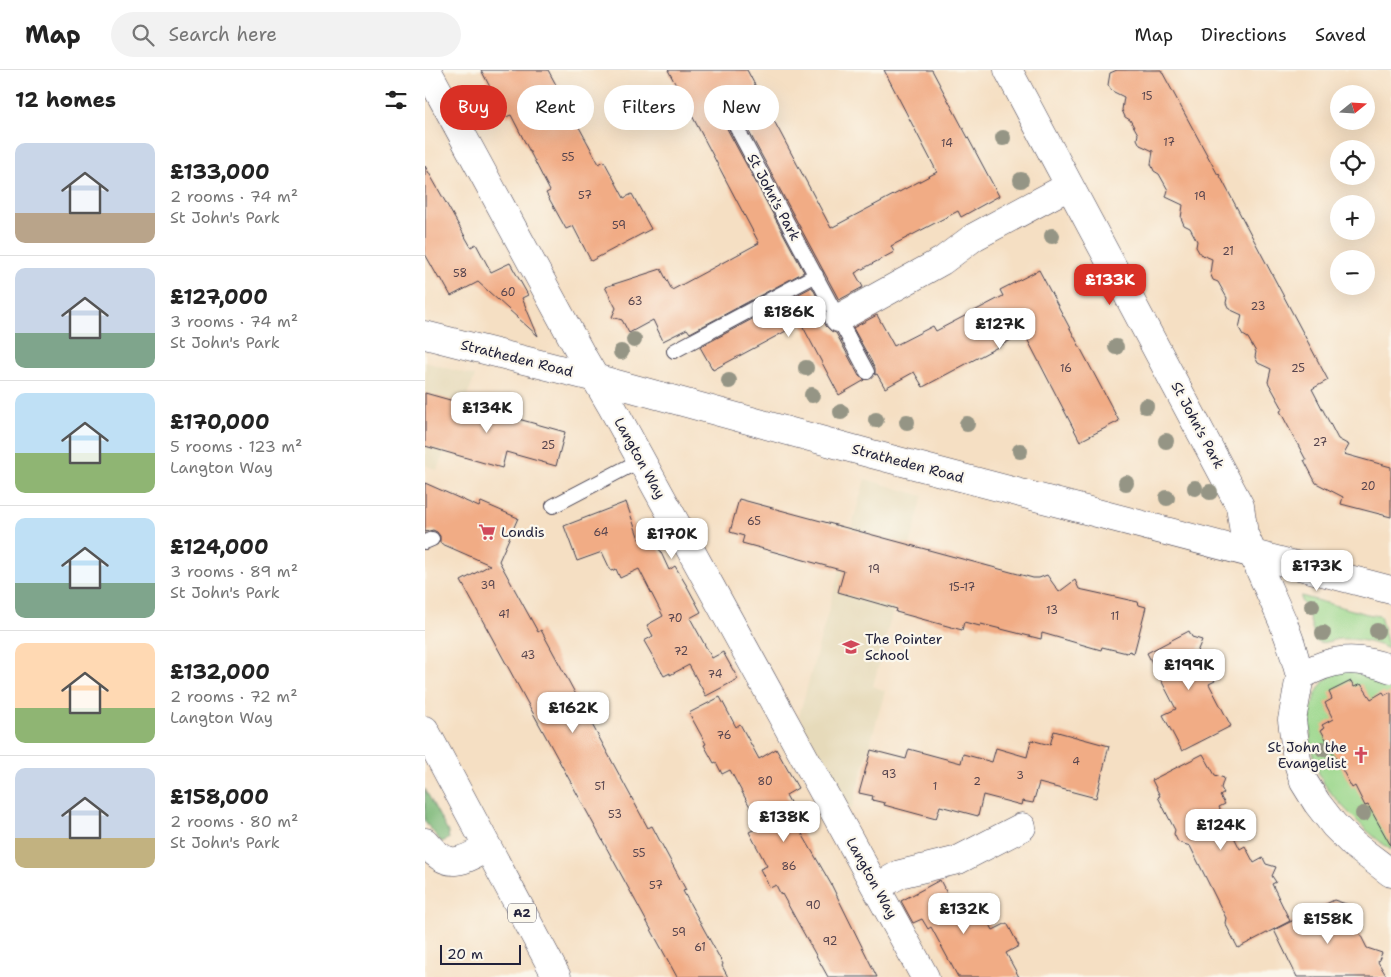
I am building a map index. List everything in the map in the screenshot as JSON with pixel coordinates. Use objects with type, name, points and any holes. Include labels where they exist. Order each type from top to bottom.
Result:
[{"type":"main road","name":"Langton Way","points":[[427,70],[925,977]]},
{"type":"main road","name":"St John's Park","points":[[1008,70],[1240,506],[1244,534],[1283,622],[1299,676],[1292,720],[1297,760],[1304,782],[1334,825],[1353,845],[1391,873]]},
{"type":"main road","points":[[839,318],[942,261],[974,237],[1069,186]]},
{"type":"main road","name":"Stratheden Road","points":[[425,335],[595,378],[868,453],[1391,590]]},
{"type":"main road","points":[[1299,676],[1317,666],[1339,660],[1358,660],[1391,669]]},
{"type":"main road","name":"A2","points":[[425,730],[557,977]]},
{"type":"main road","points":[[877,887],[900,874],[958,860],[1022,827]]},
{"type":"main road","points":[[425,842],[434,853],[447,861],[463,861],[487,848]]},
{"type":"lane","name":"St John's Park","points":[[738,130],[867,372]]},
{"type":"lane","points":[[674,351],[816,275]]},
{"type":"lane","points":[[553,506],[641,460]]},
{"type":"shaded area","points":[[425,362],[475,376],[437,470],[425,465]]},
{"type":"shaded area","name":"The Pointer School","points":[[865,479],[923,496],[873,686],[885,691],[851,811],[799,716]]},
{"type":"green space","points":[[1301,596],[1380,616],[1389,649],[1371,642],[1352,639],[1316,641],[1306,607],[1301,601]]},
{"type":"green space","points":[[1347,670],[1382,679],[1391,685],[1391,850],[1365,829],[1325,785],[1319,774],[1311,745],[1311,713],[1314,699],[1320,686],[1329,677]]},
{"type":"green space","points":[[425,789],[448,832],[449,839],[441,842],[425,822]]},
{"type":"building","points":[[481,70],[548,70],[556,85],[517,85],[517,127],[511,115],[507,117],[507,85],[489,85]]},
{"type":"building","points":[[668,70],[747,70],[755,85],[704,85],[704,130],[728,130],[804,272],[690,333],[687,329],[663,341],[653,320],[629,333],[622,320],[612,317],[616,308],[605,287],[661,269],[672,290],[759,243],[694,119],[694,85],[676,85]]},
{"type":"building","points":[[884,70],[932,70],[999,196],[961,217],[958,211],[891,246],[894,252],[855,273],[863,287],[839,300],[748,130],[779,130],[831,228],[937,172]]},
{"type":"building","points":[[1117,70],[1161,70],[1219,174],[1328,380],[1312,389],[1338,439],[1349,445],[1344,454],[1391,467],[1391,517],[1341,504],[1343,497],[1316,483],[1280,411],[1283,409],[1268,382],[1271,369],[1258,363],[1255,357],[1256,352],[1248,338],[1243,335],[1239,328],[1242,315],[1229,309],[1226,303],[1227,298],[1218,282],[1213,280],[1210,273],[1212,259],[1200,254],[1196,247],[1197,241],[1190,228],[1184,225],[1181,218],[1183,205],[1166,197],[1168,190],[1151,164],[1153,151],[1140,145],[1137,139],[1138,134],[1122,110],[1124,97],[1112,91],[1108,85],[1110,73]]},
{"type":"building","points":[[519,130],[581,130],[599,164],[604,161],[624,198],[632,194],[651,229],[591,261],[573,226],[566,229],[546,193],[550,191]]},
{"type":"building","points":[[425,166],[471,247],[476,244],[491,272],[510,263],[528,295],[522,298],[538,336],[478,282],[451,296],[441,278],[439,279],[425,254]]},
{"type":"building","points":[[1039,270],[1119,421],[1080,441],[1024,333],[923,387],[914,372],[885,388],[877,374],[875,375],[875,368],[853,328],[877,315],[894,346],[933,326],[936,331],[1003,296],[1000,290]]},
{"type":"building","points":[[812,287],[825,312],[823,318],[826,326],[836,333],[859,376],[865,380],[839,395],[801,323],[713,370],[700,347]]},
{"type":"building","points":[[425,393],[565,432],[556,466],[506,452],[502,468],[425,446]]},
{"type":"building","points":[[425,483],[479,507],[481,502],[518,518],[499,561],[538,632],[541,630],[648,828],[652,826],[686,890],[683,891],[723,964],[722,966],[728,977],[677,977],[461,581],[490,565],[440,543],[440,536],[437,532],[433,530],[425,532]]},
{"type":"building","points":[[739,499],[1033,578],[1047,575],[1059,592],[1075,580],[1079,589],[1138,602],[1139,605],[1146,607],[1134,653],[1102,647],[1101,650],[1042,633],[1041,639],[981,624],[980,626],[964,622],[962,630],[896,612],[897,609],[838,592],[844,571],[742,543],[744,536],[730,532]]},
{"type":"building","points":[[626,502],[639,539],[652,533],[669,570],[675,566],[688,588],[701,612],[690,618],[712,658],[723,652],[738,679],[706,696],[689,665],[670,675],[670,673],[664,676],[644,641],[653,636],[647,625],[663,616],[639,569],[620,578],[616,569],[611,571],[602,552],[577,561],[564,526]]},
{"type":"building","points":[[1189,631],[1192,637],[1202,640],[1194,659],[1214,664],[1211,674],[1215,681],[1209,684],[1231,726],[1182,751],[1163,715],[1176,709],[1147,653]]},
{"type":"building","name":"St John the Evangelist","points":[[1351,681],[1354,687],[1361,684],[1371,699],[1383,692],[1385,695],[1391,692],[1391,846],[1368,805],[1365,806],[1355,786],[1352,788],[1321,730],[1324,728],[1322,725],[1333,719],[1325,703],[1332,699],[1329,692]]},
{"type":"building","points":[[720,697],[736,727],[740,724],[759,759],[776,749],[798,788],[786,795],[805,830],[801,832],[831,884],[877,977],[828,977],[782,894],[776,885],[770,888],[760,869],[767,866],[749,832],[759,827],[755,816],[730,770],[722,774],[716,762],[714,763],[689,713]]},
{"type":"building","points":[[1054,731],[1109,746],[1096,798],[1039,783],[1033,803],[1022,801],[1021,805],[983,795],[978,816],[940,806],[936,819],[884,805],[885,803],[872,800],[873,796],[859,793],[871,750],[906,759],[909,749],[961,763],[963,754],[992,762],[996,748],[1027,757],[1031,740],[1050,745]]},
{"type":"building","points":[[1203,754],[1215,775],[1224,778],[1221,788],[1224,793],[1220,796],[1225,804],[1219,807],[1240,849],[1245,846],[1254,863],[1263,858],[1266,864],[1276,867],[1272,876],[1276,882],[1272,884],[1290,921],[1238,948],[1225,923],[1226,918],[1190,846],[1178,842],[1174,834],[1175,830],[1158,797],[1160,796],[1152,780]]},
{"type":"building","points":[[940,880],[960,919],[981,908],[993,930],[1007,923],[1019,946],[1006,953],[1019,977],[958,977],[931,927],[928,929],[922,919],[913,923],[901,901]]},
{"type":"building","points":[[1334,900],[1349,905],[1346,913],[1354,929],[1358,930],[1367,948],[1382,953],[1378,962],[1387,977],[1297,977],[1274,930]]},
{"type":"place","name":"Londis","points":[[487,532]]},
{"type":"place","name":"The Pointer School","points":[[851,647]]},
{"type":"place","name":"St John the Evangelist","points":[[1361,755]]}]
